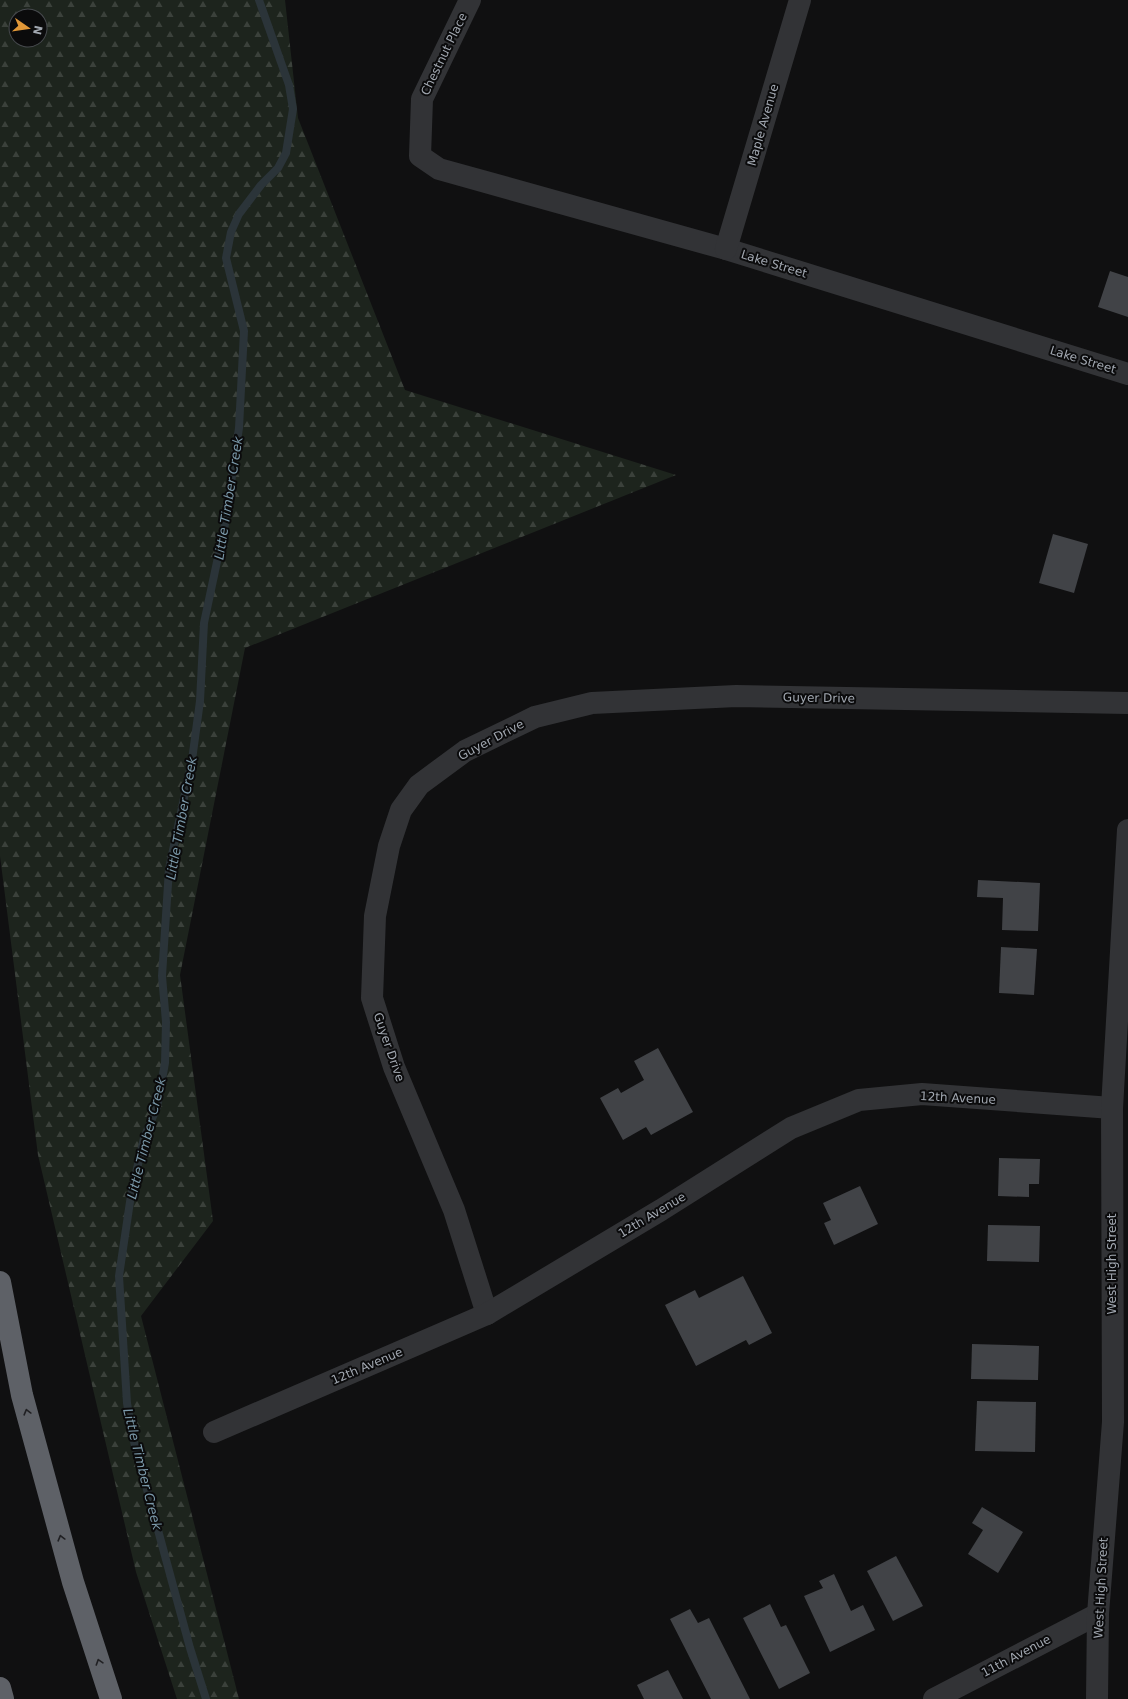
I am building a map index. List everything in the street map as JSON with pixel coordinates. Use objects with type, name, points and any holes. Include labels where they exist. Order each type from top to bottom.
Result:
[{"type":"highway","points":[[0,1282],[24,1403],[73,1582],[111,1699]]},
{"type":"highway","points":[[0,1688],[3,1699]]},
{"type":"street","name":"Chestnut Place","points":[[420,156],[422,99],[470,0]]},
{"type":"street","name":"Maple Avenue","points":[[726,250],[800,0]]},
{"type":"street","name":"Lake Street","points":[[420,156],[439,169],[726,250],[1128,374]]},
{"type":"street","name":"Guyer Drive","points":[[486,1314],[454,1210],[394,1067],[372,998],[374,916],[389,846],[401,810],[419,785],[465,751],[535,717],[592,703],[736,696],[1128,703]]},
{"type":"street","name":"West High Street","points":[[1097,1699],[1098,1614],[1113,1422],[1112,1108],[1128,830]]},
{"type":"street","name":"12th Avenue","points":[[214,1432],[486,1314],[661,1210],[791,1128],[859,1100],[922,1094],[1112,1108]]},
{"type":"street","name":"11th Avenue","points":[[934,1699],[1098,1614]]},
{"type":"green space","points":[[0,0],[285,0],[298,118],[405,390],[676,475],[245,648],[180,975],[213,1221],[141,1316],[239,1699],[177,1699],[136,1572],[38,1155],[0,856]]},
{"type":"building","points":[[1110,271],[1128,277],[1128,317],[1098,307]]},
{"type":"building","points":[[1053,534],[1088,544],[1074,593],[1039,583]]},
{"type":"building","points":[[978,880],[1040,883],[1038,931],[1002,930],[1003,898],[977,897]]},
{"type":"building","points":[[1001,947],[1037,949],[1034,995],[999,993]]},
{"type":"building","points":[[658,1048],[693,1112],[651,1135],[646,1127],[623,1140],[600,1098],[618,1088],[621,1093],[644,1080],[634,1061]]},
{"type":"building","points":[[999,1158],[1040,1159],[1039,1184],[1029,1184],[1029,1197],[998,1196]]},
{"type":"building","points":[[860,1186],[878,1224],[834,1245],[824,1223],[831,1220],[823,1203]]},
{"type":"building","points":[[988,1225],[1040,1226],[1039,1262],[987,1261]]},
{"type":"building","points":[[743,1276],[772,1333],[749,1345],[746,1340],[696,1366],[665,1305],[695,1290],[699,1298]]},
{"type":"building","points":[[972,1344],[1039,1346],[1038,1380],[971,1379]]},
{"type":"building","points":[[977,1401],[1036,1402],[1035,1452],[975,1451]]},
{"type":"building","points":[[982,1507],[1023,1532],[998,1573],[968,1554],[983,1530],[972,1523]]},
{"type":"building","points":[[896,1556],[923,1606],[893,1621],[867,1571]]},
{"type":"building","points":[[834,1574],[851,1611],[863,1605],[875,1630],[830,1652],[804,1596],[823,1588],[819,1581]]},
{"type":"building","points":[[770,1604],[781,1627],[786,1625],[810,1673],[779,1689],[743,1618]]},
{"type":"building","points":[[690,1609],[698,1623],[709,1618],[750,1699],[711,1699],[670,1619]]},
{"type":"building","points":[[668,1670],[683,1699],[644,1699],[637,1685]]},
{"type":"waterway","name":"Little Timber Creek","points":[[206,1699],[190,1648],[133,1438],[127,1403],[119,1276],[131,1195],[144,1138],[157,1107],[165,1063],[166,1022],[162,976],[169,869],[192,760],[200,701],[204,623],[225,524],[239,428],[244,331],[226,258],[231,232],[239,214],[261,185],[278,168],[286,153],[293,109],[289,85],[259,0]]}]
